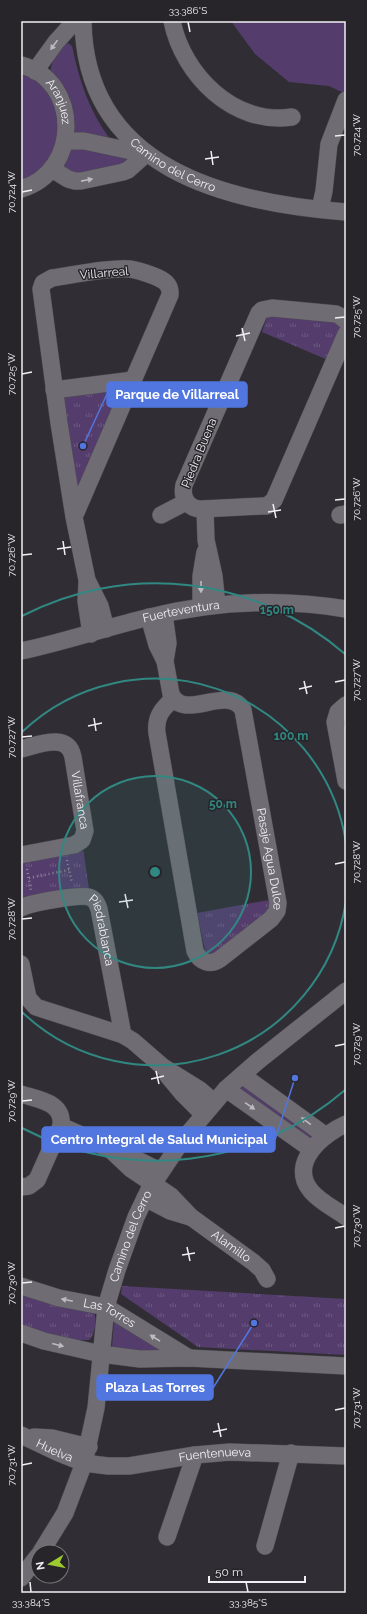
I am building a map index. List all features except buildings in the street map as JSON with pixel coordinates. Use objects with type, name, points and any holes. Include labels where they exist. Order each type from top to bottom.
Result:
[{"type":"street","points":[[28,68],[56,42],[75,21]]},
{"type":"street","name":"Camino del Cerro","points":[[82,21],[86,55],[97,92],[117,124],[146,154],[178,173],[225,191],[268,202],[346,212]]},
{"type":"street","points":[[172,21],[180,46],[188,62],[198,78],[214,94],[238,108],[266,118],[278,119],[292,117]]},
{"type":"street","name":"Aranjuez","points":[[21,189],[34,184],[52,169],[62,152],[65,141],[66,121],[61,101],[51,85],[28,68]]},
{"type":"street","points":[[320,209],[324,192],[330,144],[346,100]]},
{"type":"street","points":[[65,141],[84,141],[146,154]]},
{"type":"street","points":[[52,169],[68,179],[81,181],[128,170],[146,154]]},
{"type":"street","name":"Villarreal","points":[[74,517],[168,299],[170,288],[163,280],[143,272],[129,269],[113,270],[52,278],[46,281],[42,286],[54,390],[74,517],[88,580],[100,606],[99,632]]},
{"type":"street","name":"Piedra Buena","points":[[346,321],[336,314],[272,308],[262,310],[259,313],[184,485],[183,491],[186,502],[194,508],[205,509],[267,506],[274,500],[346,334]]},
{"type":"street","points":[[54,390],[133,380]]},
{"type":"street","name":"Piedra Buena","points":[[161,515],[186,502]]},
{"type":"street","points":[[205,509],[206,540],[214,576],[209,606]]},
{"type":"street","name":"Fuerteventura","points":[[21,651],[99,632],[156,615],[209,606],[279,602],[305,603],[346,609]]},
{"type":"street","points":[[156,615],[168,643],[165,661],[173,699]]},
{"type":"street","name":"Pasaje Agua Dulce","points":[[173,699],[176,702],[186,705],[230,700],[238,704],[243,710],[278,903],[277,911],[271,919],[220,959],[213,962],[205,962],[201,960],[196,951],[157,733],[156,726],[159,715],[173,699]]},
{"type":"street","points":[[346,705],[338,712],[336,722],[346,781]]},
{"type":"street","name":"Villafranca","points":[[21,749],[57,742],[66,745],[72,752],[85,831],[78,843],[65,847],[23,854]]},
{"type":"street","name":"Piedrablanca","points":[[27,906],[74,897],[91,898],[98,905],[123,1035]]},
{"type":"street","points":[[21,964],[28,998],[36,1007],[123,1035],[133,1041],[163,1067],[200,1090],[209,1108]]},
{"type":"street","name":"Camino del Cerro","points":[[46,1544],[65,1513],[89,1447],[96,1408],[106,1307],[129,1236],[145,1198],[157,1177],[181,1142],[226,1089],[346,991]]},
{"type":"street","points":[[242,1075],[326,1136]]},
{"type":"street","points":[[226,1089],[312,1149]]},
{"type":"street","points":[[21,1094],[53,1104],[61,1114],[62,1126],[37,1180],[29,1186],[21,1187]]},
{"type":"street","points":[[346,1124],[326,1136],[312,1149],[307,1155],[304,1167],[305,1181],[308,1186],[317,1196],[346,1217]]},
{"type":"street","name":"Alamillo","points":[[62,1126],[112,1151],[131,1169],[157,1177],[171,1196],[191,1217],[253,1262],[262,1270],[267,1279]]},
{"type":"street","name":"Alamillo","points":[[145,1198],[170,1211],[191,1217]]},
{"type":"street","name":"Las Torres","points":[[21,1286],[63,1300],[106,1307],[189,1358]]},
{"type":"street","name":"Las Torres","points":[[21,1333],[50,1342],[101,1354],[140,1359],[189,1358],[346,1366]]},
{"type":"street","name":"Huelva","points":[[24,1435],[52,1438],[89,1447]]},
{"type":"street","name":"Huelva","points":[[24,1435],[45,1447],[84,1463]]},
{"type":"street","name":"Fuentenueva","points":[[84,1463],[118,1467],[195,1455],[230,1452],[346,1456]]},
{"type":"street","points":[[265,1546],[291,1453]]},
{"type":"street","points":[[167,1537],[195,1455]]},
{"type":"street","points":[[21,1578],[30,1566]]},
{"type":"path","points":[[65,847],[74,897]]},
{"type":"path","points":[[23,854],[29,878],[27,906]]},
{"type":"path","points":[[29,878],[69,870]]},
{"type":"green space","points":[[231,21],[346,21],[346,94],[329,86],[289,82],[255,54]]},
{"type":"green space","points":[[68,43],[72,46],[86,95],[96,117],[110,139],[83,136],[75,132],[50,77],[54,57],[64,45]]},
{"type":"green space","points":[[21,70],[33,75],[52,94],[61,127],[52,158],[32,177],[21,180]]},
{"type":"green space","points":[[76,147],[122,156],[127,160],[128,165],[78,177],[64,169],[66,156],[70,150]]},
{"type":"green space","points":[[268,314],[340,320],[342,328],[328,360],[262,332]]},
{"type":"green space","points":[[120,390],[79,486],[76,486],[63,400],[66,396]]},
{"type":"green space","points":[[83,848],[89,889],[21,899],[21,859]]},
{"type":"green space","points":[[269,900],[271,908],[213,956],[208,955],[205,950],[197,913]]},
{"type":"green space","points":[[244,1085],[316,1137],[312,1140],[239,1088]]},
{"type":"green space","points":[[122,1286],[346,1299],[346,1355],[198,1347],[121,1294]]},
{"type":"green space","points":[[21,1294],[94,1312],[95,1327],[91,1338],[89,1340],[73,1340],[21,1326]]},
{"type":"green space","points":[[114,1321],[163,1349],[163,1352],[114,1349],[112,1346]]},
{"type":"place","name":"Parque de Villarreal","points":[[83,446]]},
{"type":"place","name":"Centro Integral de Salud Municipal","points":[[295,1078]]},
{"type":"place","name":"Plaza Las Torres","points":[[254,1323]]}]
